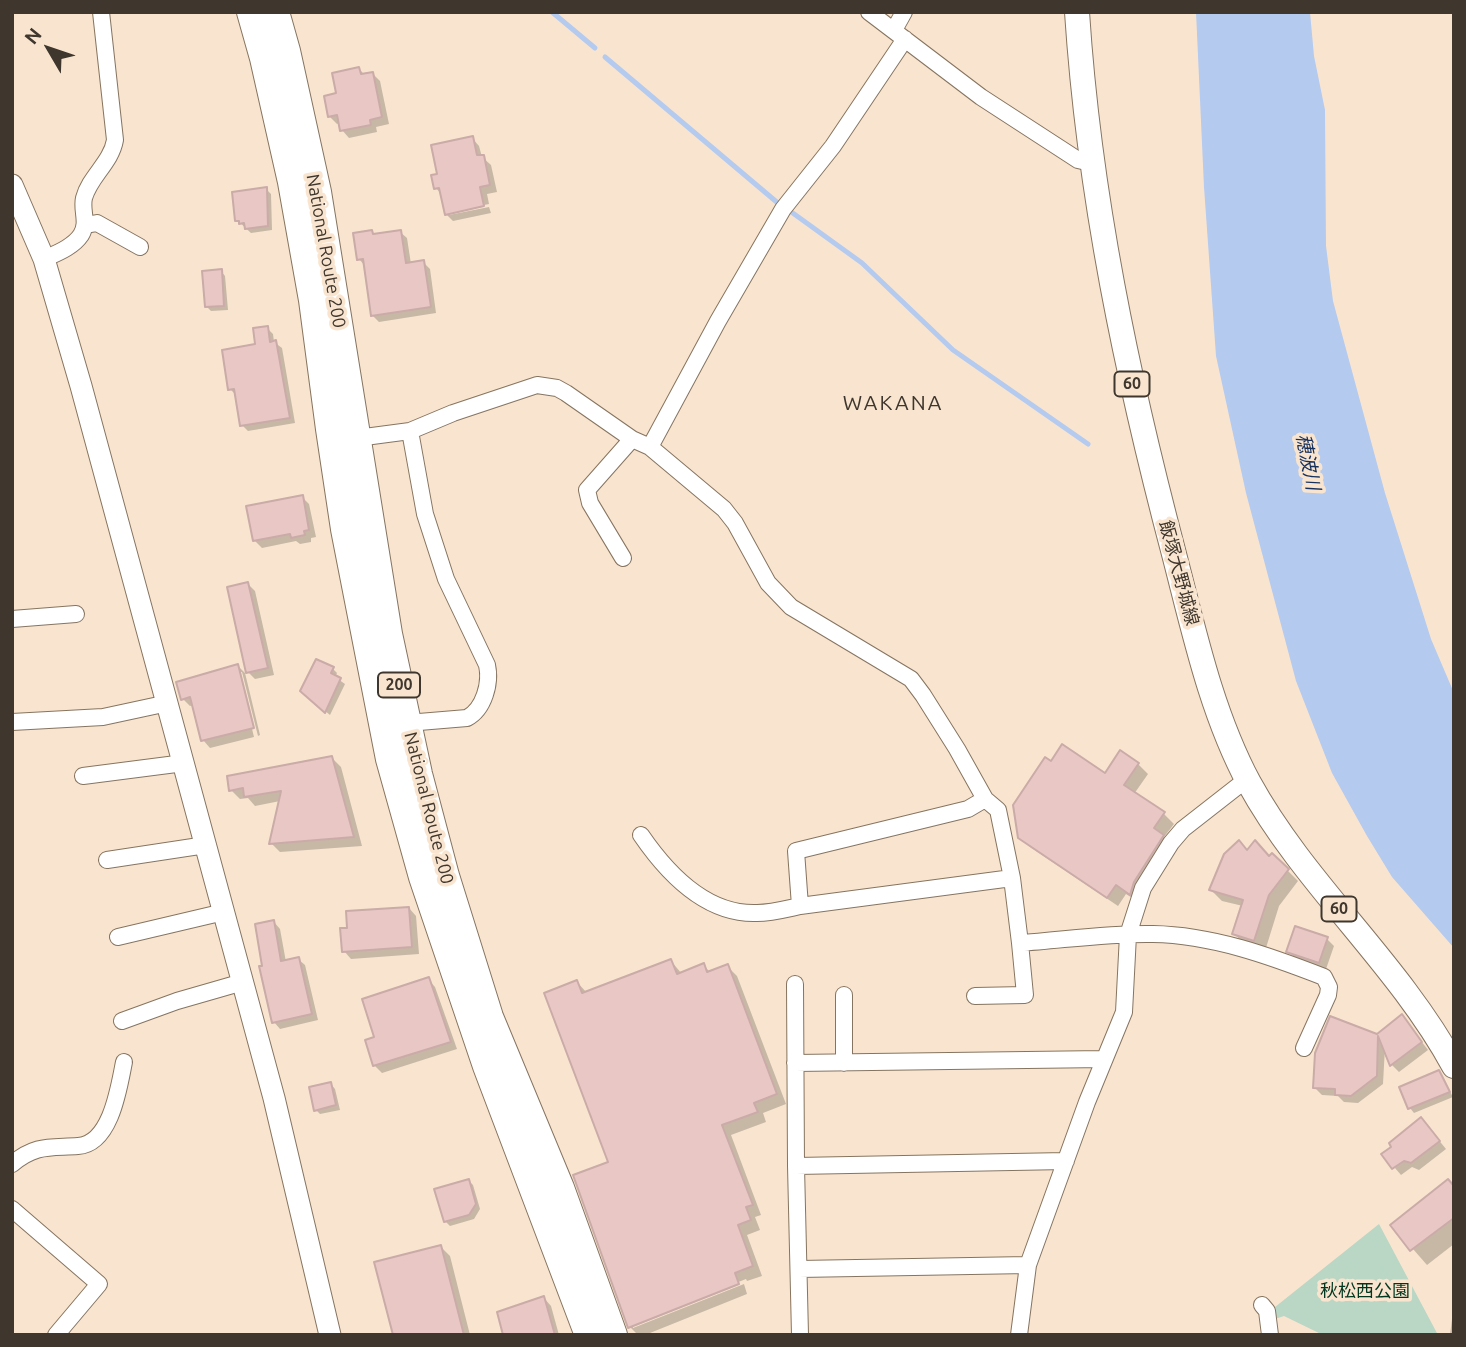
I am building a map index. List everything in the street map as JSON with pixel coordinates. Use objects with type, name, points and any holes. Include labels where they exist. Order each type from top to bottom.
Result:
[{"type":"highway","name":"National Route 200","points":[[251,12],[264,58],[296,208],[313,300],[345,528],[390,759],[423,877],[487,1066],[589,1335]]},
{"type":"highway","name":"National Route 200","points":[[275,12],[317,192],[388,634],[445,876],[489,1017],[560,1188],[613,1335]]},
{"type":"main road","name":"飯塚大野城線","points":[[1077,12],[1090,163],[1123,348],[1156,488],[1206,674],[1247,779],[1269,818],[1401,986],[1454,1066]]},
{"type":"street","points":[[44,259],[68,248],[80,237],[86,225],[84,197],[113,152],[101,12]]},
{"type":"street","points":[[869,12],[981,97],[1077,160],[1090,163]]},
{"type":"street","points":[[650,447],[718,321],[783,209],[833,146],[900,35],[904,12]]},
{"type":"street","points":[[12,185],[44,259],[168,703],[274,1098],[330,1335]]},
{"type":"street","points":[[86,225],[97,223],[140,247]]},
{"type":"street","points":[[357,438],[410,431],[453,413],[537,385],[547,385],[566,393],[632,439],[650,447],[724,509],[735,523],[744,544],[768,583],[791,607],[911,679],[957,749],[985,799],[998,810],[1012,878],[1025,995],[975,996]]},
{"type":"street","points":[[407,723],[467,718],[473,715],[482,702],[489,674],[446,579],[425,514],[410,431]]},
{"type":"street","points":[[623,558],[590,503],[587,490],[632,439]]},
{"type":"street","points":[[12,619],[76,614]]},
{"type":"street","points":[[12,722],[103,717],[168,703]]},
{"type":"street","points":[[83,776],[184,763]]},
{"type":"street","points":[[1019,1335],[1028,1265],[1124,1012],[1128,935],[1143,888],[1171,843],[1183,830],[1247,779]]},
{"type":"street","points":[[800,906],[796,850],[968,809],[985,799]]},
{"type":"street","points":[[641,835],[660,863],[696,894],[733,911],[757,913],[1012,878]]},
{"type":"street","points":[[107,860],[206,845]]},
{"type":"street","points":[[118,937],[224,912]]},
{"type":"street","points":[[1020,943],[1155,934],[1199,939],[1268,955],[1324,977],[1329,987],[1328,995],[1304,1048]]},
{"type":"street","points":[[122,1021],[177,1001],[243,982]]},
{"type":"street","points":[[795,984],[794,1063],[800,1335]]},
{"type":"street","points":[[844,995],[844,1063]]},
{"type":"street","points":[[794,1063],[1104,1059]]},
{"type":"street","points":[[12,1164],[24,1154],[41,1148],[80,1146],[93,1140],[113,1110],[124,1062]]},
{"type":"street","points":[[796,1166],[1066,1161]]},
{"type":"street","points":[[12,1209],[99,1284],[72,1328],[56,1335]]},
{"type":"street","points":[[800,1269],[1028,1265]]},
{"type":"street","points":[[1262,1305],[1267,1311],[1270,1335]]},
{"type":"green space","name":"秋松西公園","points":[[1379,1224],[1438,1335],[1323,1335],[1284,1316],[1272,1320],[1270,1311]]},
{"type":"water","name":"穂波川","points":[[1196,12],[1310,12],[1314,56],[1325,110],[1326,246],[1333,301],[1385,493],[1431,639],[1454,693],[1454,948],[1392,877],[1367,836],[1332,773],[1296,681],[1246,493],[1216,356],[1204,187]]},
{"type":"building","points":[[359,67],[361,74],[373,72],[382,117],[370,120],[371,125],[340,131],[337,115],[328,117],[324,96],[336,93],[332,73]]},
{"type":"building","points":[[473,136],[477,155],[484,155],[490,185],[480,187],[484,206],[445,215],[439,188],[434,189],[431,175],[437,174],[431,145]]},
{"type":"building","points":[[267,187],[268,226],[245,229],[244,223],[235,221],[232,192]]},
{"type":"building","points":[[372,230],[373,234],[401,230],[406,263],[424,260],[431,307],[371,316],[363,259],[357,260],[353,233]]},
{"type":"building","points":[[222,269],[224,306],[205,307],[202,271]]},
{"type":"building","points":[[268,326],[270,342],[276,340],[290,418],[240,426],[234,389],[228,390],[222,350],[255,344],[253,328]]},
{"type":"building","points":[[303,495],[309,530],[304,531],[305,535],[291,538],[290,534],[253,541],[246,506]]},
{"type":"building","points":[[248,582],[268,668],[246,673],[227,587]]},
{"type":"building","points":[[316,659],[334,667],[331,673],[341,678],[325,713],[300,691]]},
{"type":"building","points":[[238,664],[254,728],[201,741],[190,697],[181,700],[176,682]]},
{"type":"building","points":[[1062,744],[1105,773],[1120,750],[1139,763],[1124,785],[1165,812],[1154,828],[1164,835],[1134,882],[1130,895],[1116,885],[1107,898],[1018,838],[1013,805],[1045,757],[1051,761]]},
{"type":"building","points":[[332,756],[354,837],[269,844],[281,791],[244,797],[243,788],[229,791],[227,776]]},
{"type":"building","points":[[1239,840],[1247,850],[1255,840],[1269,856],[1272,853],[1289,869],[1269,895],[1254,941],[1232,934],[1243,900],[1209,890],[1224,854]]},
{"type":"building","points":[[409,907],[412,947],[342,952],[340,928],[347,928],[346,911]]},
{"type":"building","points":[[274,920],[281,961],[299,957],[312,1014],[272,1023],[259,966],[262,966],[255,924]]},
{"type":"building","points":[[1295,926],[1328,937],[1319,963],[1286,952]]},
{"type":"building","points":[[671,959],[677,974],[704,963],[707,972],[728,964],[777,1094],[754,1103],[758,1112],[722,1125],[753,1205],[746,1207],[751,1220],[738,1225],[753,1266],[735,1273],[739,1284],[628,1328],[573,1175],[608,1162],[544,993],[577,980],[582,993]]},
{"type":"building","points":[[429,977],[451,1042],[373,1066],[365,1040],[374,1037],[362,999]]},
{"type":"building","points":[[1402,1014],[1422,1042],[1390,1066],[1378,1036],[1377,1076],[1351,1096],[1335,1095],[1335,1089],[1313,1088],[1315,1053],[1330,1016],[1377,1034]]},
{"type":"building","points":[[1439,1070],[1450,1092],[1408,1109],[1399,1087]]},
{"type":"building","points":[[331,1082],[336,1105],[314,1111],[309,1087]]},
{"type":"building","points":[[1421,1117],[1440,1141],[1411,1163],[1404,1161],[1392,1169],[1381,1154],[1391,1147],[1389,1143]]},
{"type":"building","points":[[469,1179],[476,1204],[469,1215],[444,1222],[434,1189]]},
{"type":"building","points":[[1448,1179],[1454,1186],[1454,1218],[1410,1251],[1390,1225]]},
{"type":"building","points":[[441,1245],[464,1335],[393,1335],[374,1262]]},
{"type":"building","points":[[544,1296],[555,1335],[503,1335],[497,1312]]},
{"type":"waterway","points":[[552,12],[595,48]]},
{"type":"waterway","points":[[605,57],[779,204]]},
{"type":"waterway","points":[[790,211],[862,263],[953,350],[1088,444]]},
{"type":"district","name":"WAKANA","points":[[893,403]]}]
